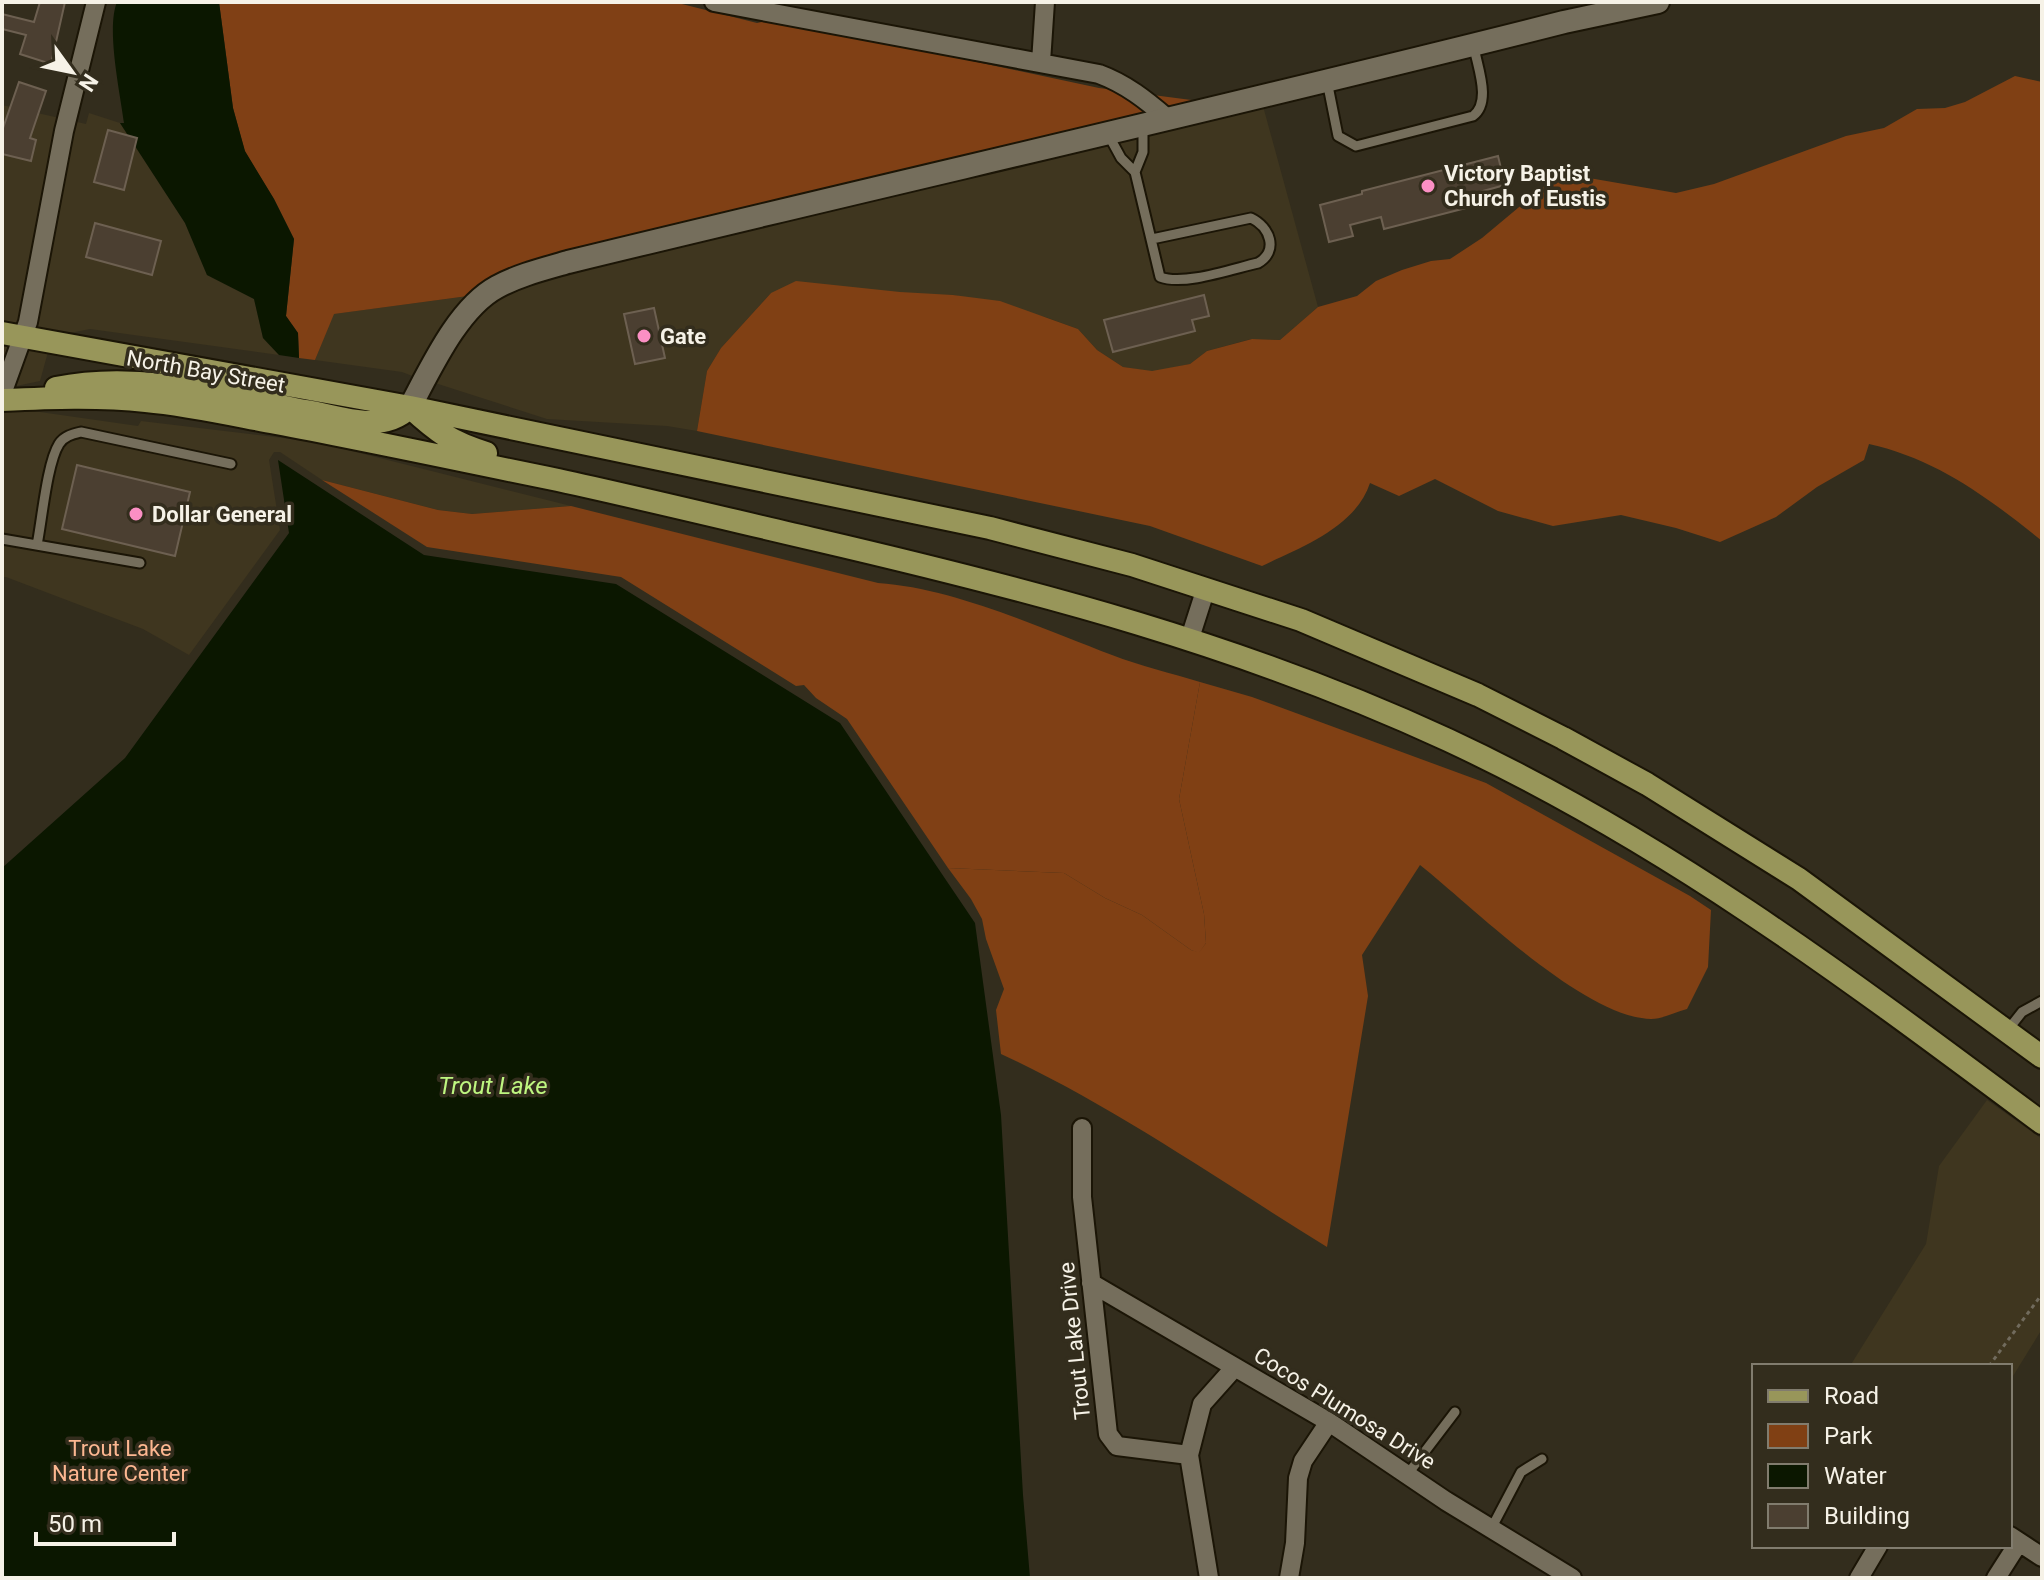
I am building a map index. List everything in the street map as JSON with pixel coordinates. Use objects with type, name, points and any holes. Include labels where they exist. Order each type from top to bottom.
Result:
[{"type":"main road","points":[[2,398],[83,383],[130,382],[175,386],[366,422],[400,418],[410,407],[449,339],[478,300],[518,277],[583,258],[1658,2]]},
{"type":"main road","name":"North Bay Street","points":[[13,335],[410,407],[990,528],[1062,545],[1301,620],[1389,656],[1549,731],[1647,784],[1799,879],[2042,1057]]},
{"type":"main road","points":[[2,398],[103,399],[173,404],[370,440],[595,488],[973,577],[1190,638],[1279,669],[1423,729],[1522,778],[1696,876],[1821,959],[2042,1123]]},
{"type":"main road","points":[[410,407],[437,433],[460,445],[595,488]]},
{"type":"street","points":[[2,398],[13,335],[34,295],[45,221],[64,131],[96,2]]},
{"type":"street","points":[[714,2],[1099,74],[1119,81],[1167,118]]},
{"type":"street","points":[[1041,62],[1045,2]]},
{"type":"street","points":[[1190,638],[1206,588]]},
{"type":"street","name":"Trout Lake Drive","points":[[1082,1128],[1082,1197],[1108,1434],[1117,1446],[1189,1455]]},
{"type":"street","name":"Cocos Plumosa Drive","points":[[1091,1283],[1329,1422],[1491,1529],[1572,1578]]},
{"type":"street","points":[[1209,1578],[1189,1455],[1202,1404],[1235,1367]]},
{"type":"street","points":[[1289,1578],[1295,1543],[1298,1478],[1303,1461],[1329,1422]]},
{"type":"street","points":[[2015,1539],[2042,1557]]},
{"type":"street","points":[[1859,1578],[1877,1548]]},
{"type":"street","points":[[1996,1578],[2011,1548]]},
{"type":"lane","points":[[1327,81],[1338,136],[1356,146],[1473,116],[1480,111],[1484,99],[1474,45]]},
{"type":"lane","points":[[1135,172],[1143,152],[1143,124]]},
{"type":"lane","points":[[1108,133],[1121,158],[1135,172],[1160,277],[1169,280],[1258,263],[1266,259],[1270,250],[1268,230],[1251,218],[1152,239]]},
{"type":"lane","points":[[37,545],[54,456],[60,441],[71,434],[81,432],[231,464]]},
{"type":"lane","points":[[2,539],[140,563]]},
{"type":"lane","points":[[2007,1031],[2022,1012],[2042,1001]]},
{"type":"lane","points":[[1407,1475],[1455,1412]]},
{"type":"lane","points":[[1491,1529],[1521,1472],[1542,1459]]},
{"type":"path","points":[[1990,1364],[2042,1294]]},
{"type":"shaded area","points":[[219,2],[674,2],[757,23],[776,19],[1099,88],[1199,101],[549,255],[490,279],[468,296],[334,314],[315,360],[299,358],[298,333],[286,316],[294,239],[245,152],[233,108]]},
{"type":"shaded area","points":[[2,105],[86,124],[89,113],[120,123],[185,223],[207,275],[254,299],[263,338],[279,355],[90,329],[60,335],[2,323]]},
{"type":"shaded area","points":[[1263,106],[1318,307],[1280,340],[1251,339],[1207,351],[1190,364],[1152,372],[1123,367],[1097,350],[1078,329],[1045,317],[954,295],[771,293],[721,348],[707,371],[697,431],[667,426],[547,419],[435,383],[486,307],[523,286],[572,271]]},
{"type":"shaded area","points":[[468,296],[415,377],[402,372],[315,360],[333,314]]},
{"type":"shaded area","points":[[2,343],[48,352],[40,381],[2,389]]},
{"type":"shaded area","points":[[33,408],[33,411],[138,426],[141,421],[316,442],[571,506],[472,514],[438,510],[322,480],[280,452],[274,452],[269,460],[280,530],[189,655],[143,629],[2,577],[2,410]]},
{"type":"shaded area","points":[[322,480],[438,510],[472,514],[571,506],[878,583],[907,586],[966,601],[1123,659],[1200,682],[1179,799],[1204,914],[1206,943],[1199,953],[1191,950],[1142,915],[1105,898],[1064,873],[948,868],[847,719],[816,698],[804,685],[796,686],[621,577],[427,547]]},
{"type":"shaded area","points":[[1987,1100],[2042,1139],[2042,1329],[2012,1378],[2012,1364],[1851,1364],[1926,1244],[1939,1166]]},
{"type":"green space","points":[[2015,76],[2042,82],[2042,541],[1962,482],[1917,460],[1869,444],[1864,460],[1817,487],[1776,517],[1720,542],[1621,515],[1553,526],[1498,511],[1435,479],[1399,496],[1370,483],[1363,499],[1340,524],[1262,566],[1150,526],[697,431],[707,371],[721,348],[771,293],[796,281],[1000,301],[1078,329],[1097,350],[1123,367],[1152,371],[1190,364],[1207,351],[1252,339],[1280,340],[1318,307],[1357,296],[1376,281],[1402,270],[1450,259],[1482,238],[1560,173],[1676,193],[1714,184],[1846,136],[1884,128],[1917,109],[1945,108],[1965,102]]},
{"type":"green space","points":[[1200,682],[1252,697],[1486,783],[1711,910],[1708,967],[1687,1009],[1651,1019],[1624,1014],[1594,1000],[1530,957],[1420,865],[1362,955],[1368,996],[1327,1247],[1126,1121],[1001,1054],[996,1010],[1004,989],[982,919],[948,868],[1064,873],[1105,898],[1142,915],[1191,950],[1199,952],[1206,943],[1204,914],[1179,799]]},
{"type":"water","points":[[117,2],[219,2],[233,108],[245,151],[294,239],[286,316],[298,333],[299,358],[279,355],[263,338],[254,299],[207,275],[185,223],[120,123],[124,123],[113,28]]},
{"type":"water","name":"Trout Lake","points":[[278,460],[424,555],[616,584],[840,723],[975,923],[1001,1115],[1030,1578],[2,1578],[2,868],[125,758],[289,533]]},
{"type":"building","points":[[40,2],[65,2],[51,64],[20,54],[26,35],[2,29],[2,14],[34,22]]},
{"type":"building","points":[[19,82],[46,91],[30,138],[36,140],[31,161],[2,154],[2,131]]},
{"type":"building","points":[[108,130],[137,138],[124,190],[94,182]]},
{"type":"building","points":[[1498,156],[1505,185],[1472,194],[1474,206],[1384,229],[1381,217],[1350,225],[1353,236],[1329,242],[1320,205]]},
{"type":"building","points":[[95,223],[161,241],[152,275],[86,257]]},
{"type":"building","points":[[1204,295],[1209,316],[1192,320],[1195,331],[1113,352],[1104,320]]},
{"type":"building","name":"Gate","points":[[654,308],[665,358],[635,364],[624,314]]},
{"type":"building","points":[[77,465],[190,492],[175,556],[62,529]]},
{"type":"place","name":"Victory Baptist Church of Eustis","points":[[1428,186]]},
{"type":"place","name":"Gate","points":[[644,336]]},
{"type":"place","name":"Dollar General","points":[[136,514]]},
{"type":"park label","name":"Trout Lake Nature Center","points":[[120,1460]]}]
